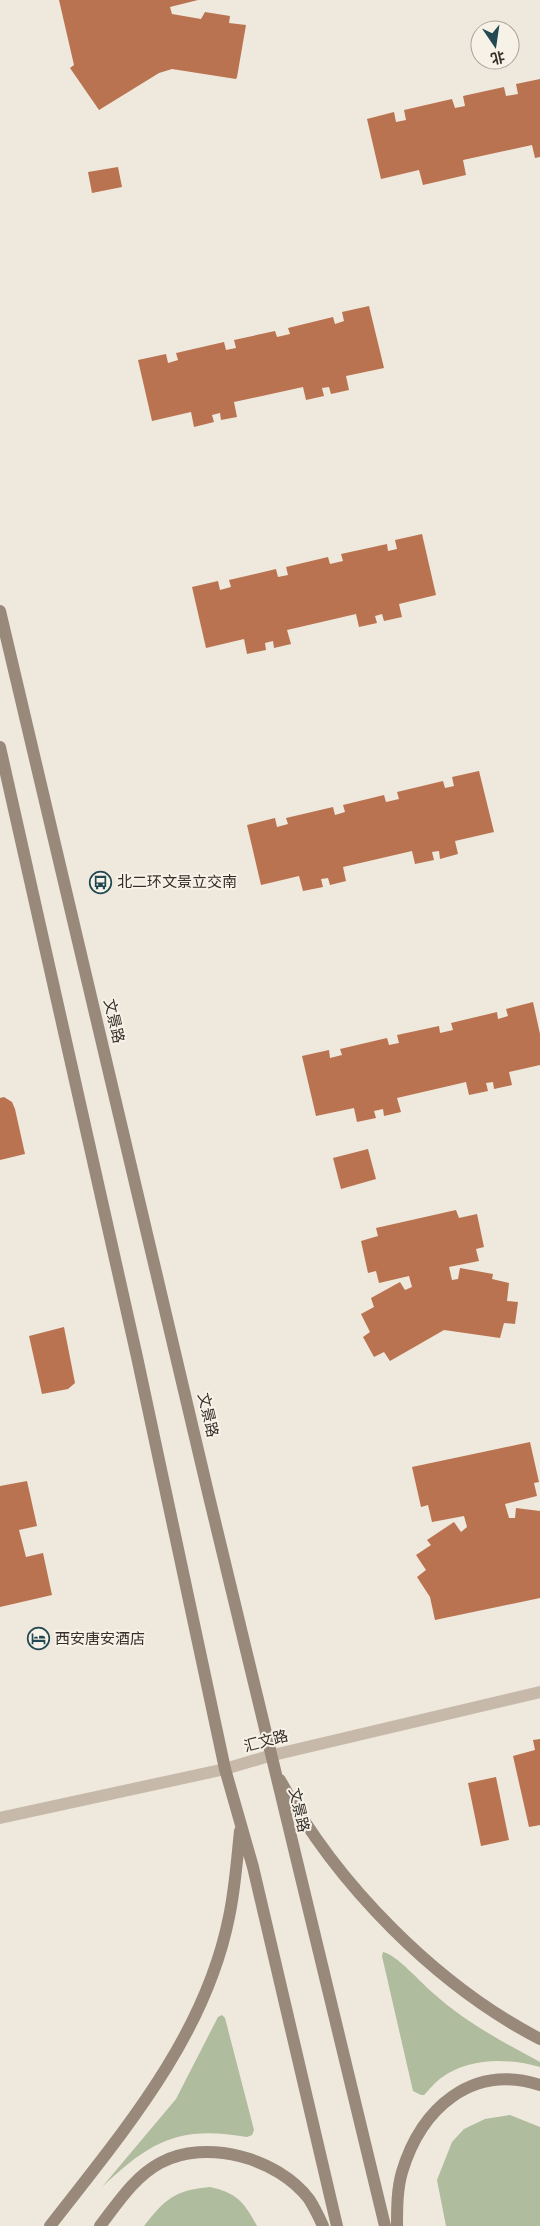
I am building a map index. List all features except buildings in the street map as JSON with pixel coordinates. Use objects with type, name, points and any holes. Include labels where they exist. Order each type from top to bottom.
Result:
[{"type":"main road","name":"文景路","points":[[0,611],[177,1354],[271,1761],[385,2226]]},
{"type":"main road","points":[[0,747],[137,1357],[224,1769],[253,1867],[337,2226]]},
{"type":"main road","points":[[271,1761],[295,1809],[355,1887],[413,1949],[440,1975],[492,2013],[540,2040]]},
{"type":"main road","points":[[50,2226],[120,2136],[176,2055],[188,2032],[217,1961],[229,1918],[241,1826]]},
{"type":"main road","points":[[397,2226],[402,2173],[413,2146],[430,2117],[446,2099],[468,2088],[490,2081],[513,2079],[540,2085]]},
{"type":"main road","points":[[100,2226],[129,2188],[160,2162],[177,2156],[213,2153],[234,2155],[271,2168],[290,2181],[308,2199],[323,2226]]},
{"type":"street","name":"汇文路","points":[[0,1818],[224,1769],[271,1761],[540,1692]]},
{"type":"green space","points":[[383,1952],[402,1963],[433,1993],[458,2013],[485,2031],[540,2062],[540,2067],[502,2061],[476,2063],[452,2071],[439,2080],[424,2095],[413,2091],[382,1956]]},
{"type":"green space","points":[[222,2015],[225,2018],[254,2130],[252,2135],[247,2137],[203,2133],[184,2135],[167,2140],[135,2158],[102,2187],[176,2099],[218,2017]]},
{"type":"green space","points":[[510,2115],[540,2127],[540,2226],[446,2226],[437,2180],[452,2142],[464,2129],[485,2119]]},
{"type":"green space","points":[[210,2187],[227,2192],[239,2200],[257,2226],[144,2226],[158,2209],[172,2198],[198,2188]]},
{"type":"place","name":"北二环文景立交南","points":[[101,882]]},
{"type":"place","name":"西安唐安酒店","points":[[39,1639]]}]
